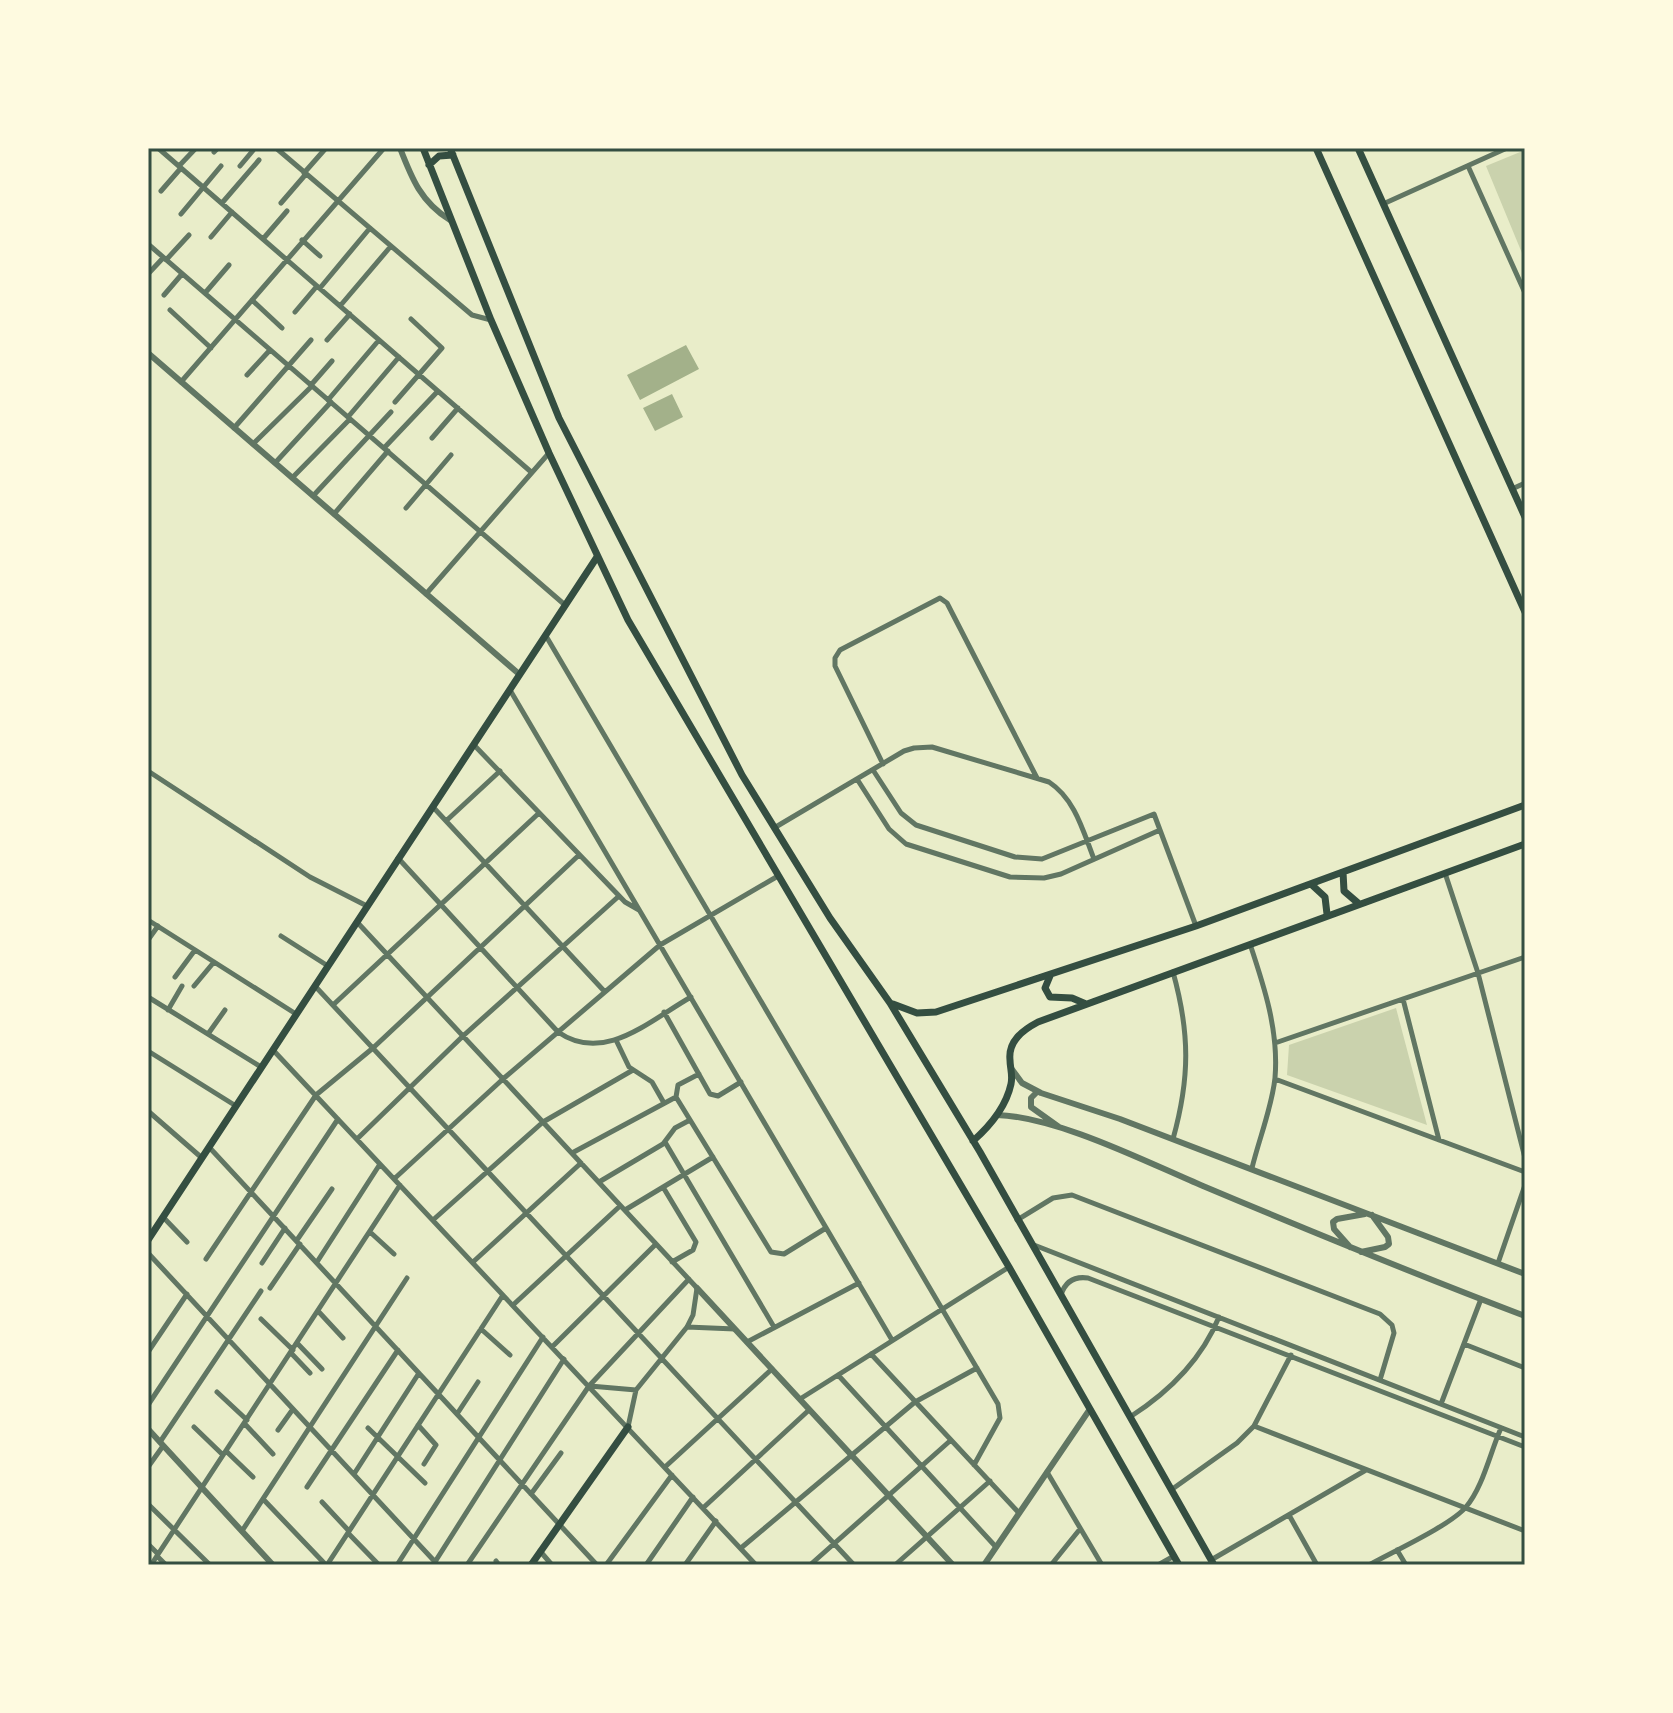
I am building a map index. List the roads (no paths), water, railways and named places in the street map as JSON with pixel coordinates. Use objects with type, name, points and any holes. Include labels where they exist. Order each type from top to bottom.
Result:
[{"type":"main road","points":[[423,148],[491,320],[549,453],[628,620],[1009,1267],[1179,1565]]},
{"type":"main road","points":[[1316,148],[1525,612]]},
{"type":"main road","points":[[1358,148],[1525,517]]},
{"type":"main road","points":[[429,165],[439,156],[452,152],[559,418],[742,775],[830,918],[890,1003],[973,1141],[1213,1562]]},
{"type":"main road","points":[[148,1240],[597,557]]},
{"type":"main road","points":[[890,1003],[910,1012],[936,1012],[1196,926],[1525,805]]},
{"type":"main road","points":[[973,1141],[997,1115],[1011,1084],[1009,1055],[1012,1044],[1023,1031],[1045,1018],[1525,844]]},
{"type":"main road","points":[[1343,872],[1344,891],[1358,903]]},
{"type":"main road","points":[[1312,885],[1325,897],[1327,914]]},
{"type":"main road","points":[[1052,975],[1045,984],[1050,997],[1072,998],[1086,1004]]},
{"type":"main road","points":[[531,1565],[628,1427]]},
{"type":"street","points":[[158,148],[530,471]]},
{"type":"street","points":[[161,191],[196,148]]},
{"type":"street","points":[[240,166],[255,148]]},
{"type":"street","points":[[276,148],[472,315],[491,320]]},
{"type":"street","points":[[281,203],[326,148]]},
{"type":"street","points":[[181,382],[384,148]]},
{"type":"street","points":[[400,148],[419,193],[450,220]]},
{"type":"street","points":[[1383,204],[1507,148]]},
{"type":"street","points":[[222,203],[259,160]]},
{"type":"street","points":[[181,214],[221,166]]},
{"type":"street","points":[[1468,166],[1522,277],[1525,293]]},
{"type":"street","points":[[263,239],[287,211]]},
{"type":"street","points":[[211,237],[232,212]]},
{"type":"street","points":[[295,312],[370,228]]},
{"type":"street","points":[[148,274],[189,235]]},
{"type":"street","points":[[302,240],[320,256]]},
{"type":"street","points":[[148,244],[565,605]]},
{"type":"street","points":[[340,306],[391,246]]},
{"type":"street","points":[[205,293],[229,265]]},
{"type":"street","points":[[164,295],[182,274]]},
{"type":"street","points":[[252,300],[282,328]]},
{"type":"street","points":[[170,310],[211,348]]},
{"type":"street","points":[[327,340],[350,314]]},
{"type":"street","points":[[395,402],[442,346],[411,319]]},
{"type":"street","points":[[234,428],[311,340]]},
{"type":"street","points":[[275,463],[379,340]]},
{"type":"street","points":[[247,375],[270,350]]},
{"type":"street","points":[[148,353],[519,674]]},
{"type":"street","points":[[292,478],[349,418],[399,357]]},
{"type":"street","points":[[253,444],[332,361]]},
{"type":"street","points":[[334,514],[438,391]]},
{"type":"street","points":[[432,438],[458,408]]},
{"type":"street","points":[[313,496],[391,412]]},
{"type":"street","points":[[426,594],[530,471],[549,453]]},
{"type":"street","points":[[406,508],[451,455]]},
{"type":"street","points":[[1512,489],[1525,483]]},
{"type":"street","points":[[883,764],[835,666],[835,658],[840,650],[940,598],[947,603],[1037,778]]},
{"type":"street","points":[[545,635],[977,1368],[1000,1413],[974,1465]]},
{"type":"street","points":[[509,689],[892,1340]]},
{"type":"street","points":[[473,744],[619,896],[639,910]]},
{"type":"street","points":[[774,828],[914,748],[932,747],[1049,782],[1069,799],[1094,859]]},
{"type":"street","points":[[873,770],[907,820],[925,829],[1029,860],[1042,859],[1154,814],[1196,926]]},
{"type":"street","points":[[148,771],[298,869],[367,906]]},
{"type":"street","points":[[446,821],[500,771]]},
{"type":"street","points":[[857,779],[889,829],[906,844],[1010,877],[1027,879],[1061,874],[1160,830]]},
{"type":"street","points":[[432,807],[605,992]]},
{"type":"street","points":[[333,1005],[539,813]]},
{"type":"street","points":[[206,1259],[316,1095],[373,1048],[579,855]]},
{"type":"street","points":[[398,858],[558,1032],[570,1041],[595,1046],[616,1040],[691,997]]},
{"type":"street","points":[[1445,872],[1478,973],[1525,1158]]},
{"type":"street","points":[[394,1179],[503,1079],[660,945],[778,876]]},
{"type":"street","points":[[357,1139],[463,1036],[619,896]]},
{"type":"street","points":[[148,920],[296,1014]]},
{"type":"street","points":[[357,922],[953,1565]]},
{"type":"street","points":[[148,940],[158,926]]},
{"type":"street","points":[[281,936],[328,966]]},
{"type":"street","points":[[1250,944],[1267,995],[1275,1043],[1275,1079],[1252,1168]]},
{"type":"street","points":[[175,977],[195,950]]},
{"type":"street","points":[[1275,1043],[1525,957]]},
{"type":"street","points":[[194,986],[214,962]]},
{"type":"street","points":[[1173,972],[1183,1007],[1187,1074],[1173,1139]]},
{"type":"street","points":[[168,1010],[182,986]]},
{"type":"street","points":[[315,986],[854,1565]]},
{"type":"street","points":[[148,997],[261,1067]]},
{"type":"street","points":[[1403,999],[1439,1140]]},
{"type":"street","points":[[208,1034],[225,1010]]},
{"type":"street","points":[[664,1012],[710,1094],[713,1096],[741,1082]]},
{"type":"street","points":[[616,1040],[633,1070],[652,1082],[664,1103]]},
{"type":"street","points":[[273,1050],[756,1565]]},
{"type":"street","points":[[148,1051],[236,1106]]},
{"type":"street","points":[[1011,1067],[1022,1083],[1037,1092],[1252,1168],[1525,1274]]},
{"type":"street","points":[[433,1220],[543,1122],[633,1070]]},
{"type":"street","points":[[699,1074],[678,1085],[676,1097],[774,1254],[784,1254],[826,1228]]},
{"type":"street","points":[[1275,1079],[1525,1172]]},
{"type":"street","points":[[1037,1092],[1031,1098],[1033,1109],[1063,1130]]},
{"type":"street","points":[[572,1153],[676,1097]]},
{"type":"street","points":[[148,1111],[202,1158]]},
{"type":"street","points":[[997,1115],[1015,1117],[1087,1138],[1351,1248],[1525,1316]]},
{"type":"street","points":[[148,1405],[338,1119]]},
{"type":"street","points":[[599,1182],[665,1142],[675,1128],[690,1120]]},
{"type":"street","points":[[665,1142],[774,1327]]},
{"type":"street","points":[[209,1147],[597,1565]]},
{"type":"street","points":[[513,1305],[623,1208],[713,1157]]},
{"type":"street","points":[[473,1262],[581,1163]]},
{"type":"street","points":[[317,1262],[380,1164]]},
{"type":"street","points":[[151,1565],[400,1185]]},
{"type":"street","points":[[1498,1263],[1525,1185]]},
{"type":"street","points":[[663,1187],[696,1242],[693,1250],[672,1262]]},
{"type":"street","points":[[270,1288],[332,1189]]},
{"type":"street","points":[[1017,1220],[1053,1198],[1072,1195],[1380,1314],[1392,1325],[1394,1333],[1380,1380]]},
{"type":"street","points":[[1351,1248],[1334,1229],[1333,1222],[1370,1214]]},
{"type":"street","points":[[1361,1252],[1389,1244],[1389,1239],[1370,1214]]},
{"type":"street","points":[[163,1217],[187,1242]]},
{"type":"street","points":[[262,1263],[285,1228]]},
{"type":"street","points":[[370,1232],[394,1254]]},
{"type":"street","points":[[1030,1243],[1525,1437]]},
{"type":"street","points":[[552,1347],[656,1244]]},
{"type":"street","points":[[148,1253],[435,1564],[564,1359]]},
{"type":"street","points":[[1081,1264],[1079,1269],[1083,1277]]},
{"type":"street","points":[[800,1399],[1009,1267]]},
{"type":"street","points":[[1061,1296],[1066,1284],[1083,1277],[1525,1447]]},
{"type":"street","points":[[242,1531],[407,1278]]},
{"type":"street","points":[[467,1565],[589,1386],[689,1279]]},
{"type":"street","points":[[747,1342],[859,1283]]},
{"type":"street","points":[[628,1427],[636,1390],[687,1327],[696,1302],[697,1288]]},
{"type":"street","points":[[148,1467],[261,1291]]},
{"type":"street","points":[[148,1352],[187,1294]]},
{"type":"street","points":[[263,1499],[329,1564],[503,1295]]},
{"type":"street","points":[[1441,1404],[1481,1299]]},
{"type":"street","points":[[318,1311],[343,1338]]},
{"type":"street","points":[[1130,1417],[1155,1401],[1179,1379],[1200,1354],[1219,1317]]},
{"type":"street","points":[[261,1319],[310,1373]]},
{"type":"street","points":[[687,1327],[735,1329]]},
{"type":"street","points":[[481,1329],[510,1355]]},
{"type":"street","points":[[397,1565],[543,1337]]},
{"type":"street","points":[[297,1343],[322,1369]]},
{"type":"street","points":[[1464,1344],[1525,1368]]},
{"type":"street","points":[[307,1487],[398,1350]]},
{"type":"street","points":[[871,1354],[1019,1513]]},
{"type":"street","points":[[1171,1490],[1237,1443],[1254,1426],[1291,1355]]},
{"type":"street","points":[[741,1548],[915,1402],[977,1368]]},
{"type":"street","points":[[665,1467],[772,1369]]},
{"type":"street","points":[[354,1474],[419,1373]]},
{"type":"street","points":[[838,1375],[996,1547]]},
{"type":"street","points":[[457,1414],[478,1382]]},
{"type":"street","points":[[589,1386],[636,1390]]},
{"type":"street","points":[[217,1392],[273,1454]]},
{"type":"street","points":[[278,1430],[293,1409]]},
{"type":"street","points":[[984,1565],[1090,1409]]},
{"type":"street","points":[[703,1508],[809,1410]]},
{"type":"street","points":[[418,1425],[436,1446],[424,1464]]},
{"type":"street","points":[[1254,1426],[1525,1531]]},
{"type":"street","points":[[194,1427],[253,1477]]},
{"type":"street","points":[[368,1428],[425,1483]]},
{"type":"street","points":[[1369,1565],[1465,1508],[1501,1428]]},
{"type":"street","points":[[148,1429],[273,1565]]},
{"type":"street","points":[[810,1565],[951,1440]]},
{"type":"street","points":[[531,1494],[561,1453]]},
{"type":"street","points":[[1213,1562],[1366,1470]]},
{"type":"street","points":[[1047,1472],[1102,1565]]},
{"type":"street","points":[[606,1565],[672,1475]]},
{"type":"street","points":[[895,1565],[990,1481]]},
{"type":"street","points":[[646,1565],[693,1497]]},
{"type":"street","points":[[322,1502],[379,1565]]},
{"type":"street","points":[[148,1504],[210,1565]]},
{"type":"street","points":[[1289,1515],[1317,1565]]},
{"type":"street","points":[[685,1565],[716,1521]]},
{"type":"street","points":[[1051,1565],[1080,1529]]},
{"type":"street","points":[[148,1544],[166,1565]]},
{"type":"street","points":[[1397,1550],[1406,1565]]},
{"type":"street","points":[[540,1551],[552,1565]]},
{"type":"street","points":[[1158,1565],[1174,1556]]}]
